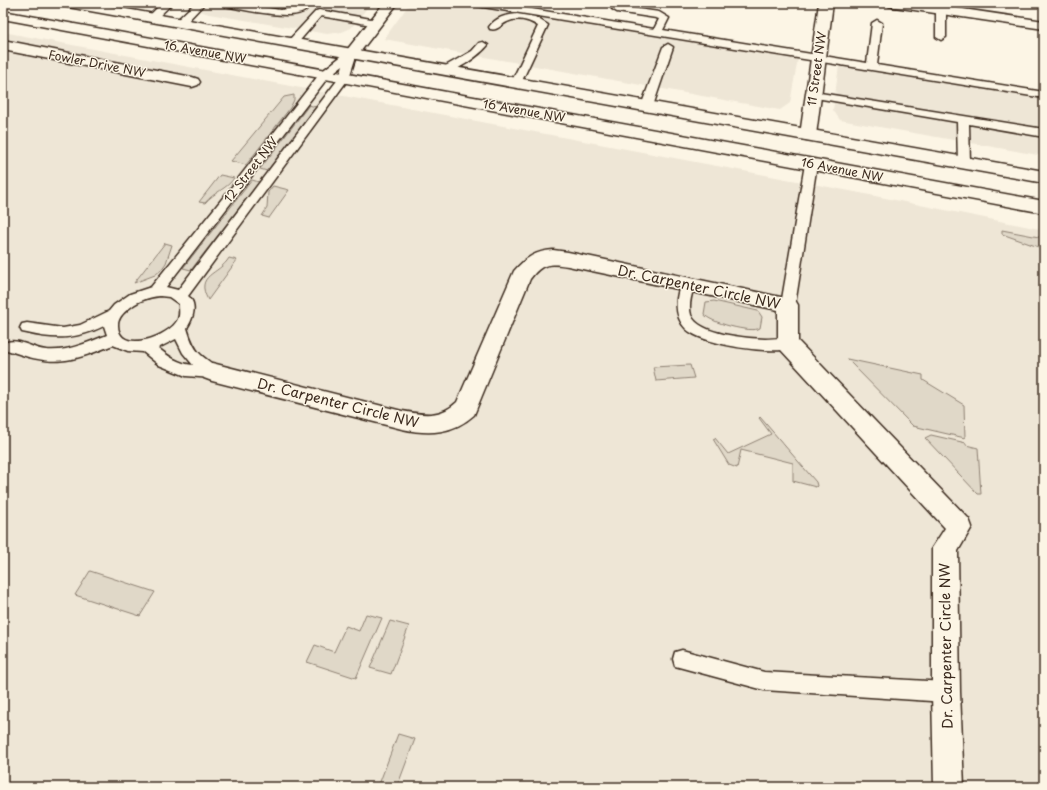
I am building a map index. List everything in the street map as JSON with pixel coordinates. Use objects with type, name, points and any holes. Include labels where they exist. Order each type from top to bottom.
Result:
[{"type":"main road","name":"16 Avenue NW","points":[[68,3],[1044,177]]},
{"type":"main road","name":"12 Street NW","points":[[352,53],[377,23],[391,3]]},
{"type":"main road","name":"11 Street NW","points":[[808,135],[826,3]]},
{"type":"main road","points":[[894,3],[1044,25]]},
{"type":"main road","name":"16 Avenue NW","points":[[3,15],[1044,208]]},
{"type":"main road","name":"Fowler Drive NW","points":[[3,46],[192,82]]},
{"type":"main road","name":"Dr. Carpenter Circle NW","points":[[212,372],[402,420],[431,424],[448,421],[460,415],[466,408],[521,276],[529,265],[538,259],[548,257],[568,259],[788,305],[788,344],[960,527],[945,548],[946,692],[949,787]]},
{"type":"lane","points":[[152,18],[168,3]]},
{"type":"lane","points":[[180,23],[200,3]]},
{"type":"lane","points":[[224,3],[280,13],[301,10]]},
{"type":"lane","points":[[263,3],[377,23]]},
{"type":"lane","points":[[477,3],[1044,95]]},
{"type":"lane","points":[[545,14],[549,3]]},
{"type":"lane","points":[[617,9],[659,15],[664,18],[657,32]]},
{"type":"lane","points":[[941,10],[941,37]]},
{"type":"lane","points":[[292,43],[318,13]]},
{"type":"lane","points":[[494,27],[503,18],[511,17],[537,20],[543,25],[516,83]]},
{"type":"lane","points":[[872,67],[877,23]]},
{"type":"lane","points":[[446,70],[476,53],[483,45]]},
{"type":"lane","points":[[647,106],[668,47]]},
{"type":"lane","name":"12 Street NW","points":[[155,292],[249,174],[325,74],[352,53]]},
{"type":"lane","name":"12 Street NW","points":[[180,297],[344,78],[352,53]]},
{"type":"lane","points":[[814,95],[1044,133]]},
{"type":"lane","points":[[963,120],[964,163]]},
{"type":"lane","points":[[788,305],[811,164]]},
{"type":"lane","points":[[688,284],[683,310],[685,318],[691,327],[704,334],[755,344],[788,344]]},
{"type":"lane","points":[[155,292],[166,292],[180,297],[186,302],[186,318],[180,328],[171,336],[160,342],[146,346],[123,344],[115,338],[111,331],[111,322],[115,314],[122,305],[132,298],[155,292]]},
{"type":"lane","points":[[27,328],[46,333],[70,333],[97,324],[115,314]]},
{"type":"lane","points":[[180,328],[186,348],[196,360],[212,372]]},
{"type":"lane","points":[[12,346],[47,356],[59,356],[74,353],[115,338]]},
{"type":"lane","points":[[146,346],[164,361],[186,370],[212,372]]},
{"type":"lane","points":[[682,659],[764,681],[946,692]]},
{"type":"shaded area","points":[[176,3],[371,3],[351,28],[342,32],[327,34],[209,14]]},
{"type":"shaded area","points":[[410,3],[458,3],[798,58],[790,103],[780,110],[384,39]]},
{"type":"shaded area","points":[[3,32],[855,192],[1044,230],[1044,787],[3,787]]},
{"type":"shaded area","points":[[839,65],[1044,99],[1044,156],[840,120],[833,110]]},
{"type":"shaded area","points":[[294,95],[294,100],[290,108],[246,165],[231,161],[284,97]]},
{"type":"shaded area","points":[[309,105],[316,107],[267,171],[260,169]]},
{"type":"shaded area","points":[[220,175],[234,178],[228,185],[205,203],[199,202]]},
{"type":"shaded area","points":[[252,180],[259,182],[191,270],[183,268]]},
{"type":"shaded area","points":[[273,186],[289,190],[269,218],[262,216],[267,208],[268,192]]},
{"type":"shaded area","points":[[1002,230],[1044,238],[1044,249],[1002,234]]},
{"type":"shaded area","points":[[165,243],[172,245],[166,263],[161,270],[155,275],[134,283]]},
{"type":"shaded area","points":[[229,258],[237,260],[208,300],[204,291],[206,280],[225,264]]},
{"type":"shaded area","points":[[714,301],[758,311],[762,317],[760,328],[748,329],[730,326],[721,324],[707,317],[704,314],[706,302]]},
{"type":"shaded area","points":[[847,359],[923,375],[923,380],[964,405],[965,438],[913,426]]},
{"type":"shaded area","points":[[690,365],[694,378],[656,381],[653,367]]},
{"type":"shaded area","points":[[760,417],[816,482],[816,487],[793,481],[793,463],[741,450],[737,468],[729,465],[713,439],[715,438],[728,454],[771,434],[759,418]]},
{"type":"shaded area","points":[[931,435],[966,443],[966,445],[978,448],[981,494],[978,494],[925,438]]},
{"type":"shaded area","points":[[90,571],[155,592],[140,616],[75,595]]},
{"type":"shaded area","points":[[366,614],[382,618],[356,678],[307,662],[315,645],[334,652],[346,626],[359,631]]},
{"type":"shaded area","points":[[390,621],[409,626],[391,674],[370,668]]},
{"type":"shaded area","points":[[398,734],[415,739],[397,787],[378,787]]}]
